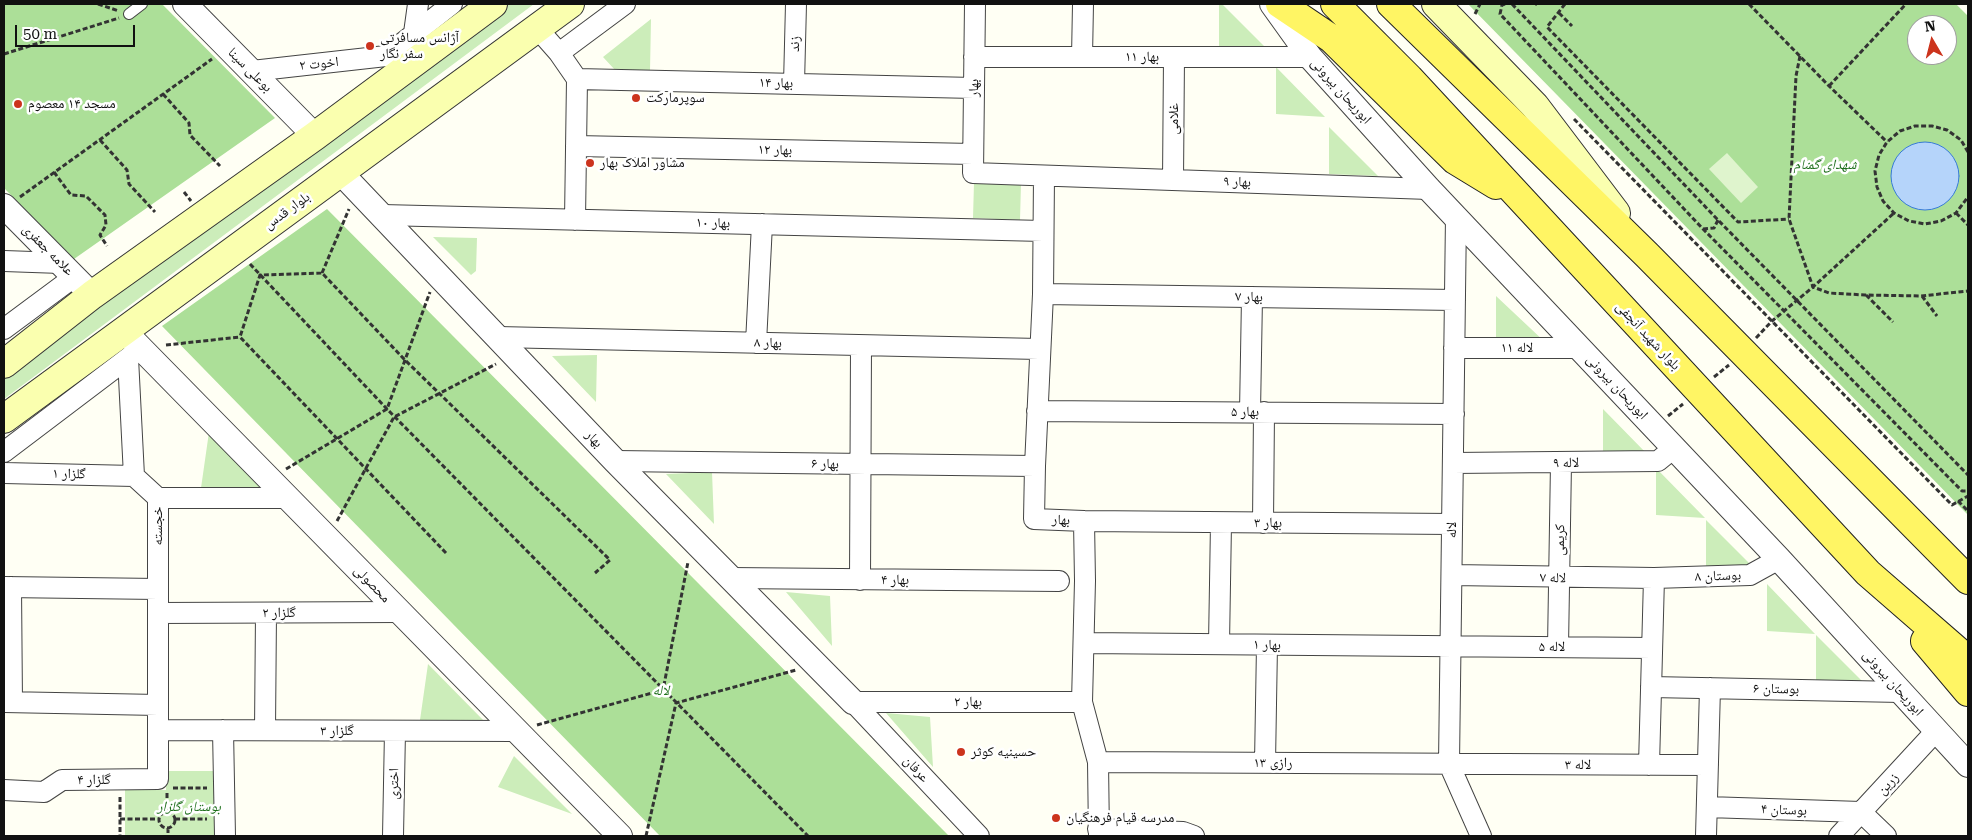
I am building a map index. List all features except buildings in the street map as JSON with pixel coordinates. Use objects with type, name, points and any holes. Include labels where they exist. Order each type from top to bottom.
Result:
[{"type":"main road","points":[[4,364],[75,278],[315,136],[493,4]]},
{"type":"main road","name":"بلوار قدس","points":[[4,419],[131,346],[236,249],[349,181],[537,28],[570,4]]},
{"type":"main road","points":[[1280,4],[1332,39],[1455,160],[1523,201]]},
{"type":"main road","name":"بلوار شهید آنجفی","points":[[1335,4],[1409,78],[1868,573],[1968,660]]},
{"type":"main road","points":[[1391,4],[1647,255],[1968,580]]},
{"type":"main road","points":[[1436,4],[1535,106],[1647,255]]},
{"type":"main road","points":[[1868,573],[1968,692]]},
{"type":"street","name":"بوعلی سینا","points":[[185,4],[315,136]]},
{"type":"street","points":[[414,33],[418,4]]},
{"type":"street","points":[[414,33],[452,4]]},
{"type":"street","points":[[559,53],[625,4]]},
{"type":"street","name":"زند","points":[[794,84],[796,4]]},
{"type":"street","name":"بهار","points":[[973,164],[975,4]]},
{"type":"street","points":[[1082,57],[1083,4]]},
{"type":"street","name":"ابوریحان بیرونی","points":[[1272,4],[1310,57],[1456,216],[1779,559],[1968,766]]},
{"type":"street","points":[[537,28],[559,53],[577,78],[575,220]]},
{"type":"street","name":"اخوت ۲","points":[[252,71],[386,56],[414,33]]},
{"type":"street","name":"بهار ۱۱","points":[[974,56],[1310,57]]},
{"type":"street","name":"غلامی","points":[[1173,180],[1174,57]]},
{"type":"street","name":"بهار ۱۴","points":[[577,78],[974,88]]},
{"type":"street","name":"بهار ۱۲","points":[[576,146],[973,164],[1044,176]]},
{"type":"street","name":"بهار","points":[[1044,176],[1042,294],[1034,466],[1034,519],[1084,521],[1082,702],[1098,762],[1098,833]]},
{"type":"street","name":"بهار ۹","points":[[1044,176],[1430,188]]},
{"type":"street","name":"بهار","points":[[349,181],[615,461],[853,702]]},
{"type":"street","name":"علامه جعفری","points":[[5,207],[75,278]]},
{"type":"street","name":"بهار ۱۰","points":[[382,215],[1043,232]]},
{"type":"street","name":"لاله","points":[[1456,216],[1449,764],[1481,836]]},
{"type":"street","points":[[756,343],[762,224]]},
{"type":"street","points":[[4,261],[75,278]]},
{"type":"street","points":[[4,328],[75,278]]},
{"type":"street","name":"بهار ۷","points":[[1042,294],[1454,300]]},
{"type":"street","points":[[1252,297],[1263,523]]},
{"type":"street","name":"بهار ۸","points":[[498,337],[1039,349]]},
{"type":"street","points":[[4,452],[131,346]]},
{"type":"street","points":[[131,346],[134,476]]},
{"type":"street","name":"محصولی","points":[[131,346],[288,498],[620,836]]},
{"type":"street","points":[[860,580],[861,346]]},
{"type":"street","name":"لاله ۱۱","points":[[1454,348],[1580,348]]},
{"type":"street","name":"بهار ۵","points":[[1037,410],[1454,414]]},
{"type":"street","name":"لاله ۹","points":[[1453,463],[1658,461],[1674,448]]},
{"type":"street","name":"بهار ۶","points":[[615,461],[1034,466]]},
{"type":"street","name":"کریمی","points":[[1558,647],[1561,463]]},
{"type":"street","name":"گلزار ۱","points":[[4,473],[134,476]]},
{"type":"street","name":"خجسته","points":[[134,476],[158,498],[158,779]]},
{"type":"street","points":[[158,498],[288,498]]},
{"type":"street","name":"بهار ۳","points":[[1084,521],[1452,524]]},
{"type":"street","points":[[1219,644],[1221,523]]},
{"type":"street","name":"بوستان ۸","points":[[1654,578],[1750,575],[1779,559]]},
{"type":"street","name":"لاله ۷","points":[[1452,576],[1654,578]]},
{"type":"street","name":"بهار ۴","points":[[730,578],[1059,581]]},
{"type":"street","points":[[1649,765],[1654,578]]},
{"type":"street","points":[[158,589],[7,587],[8,702],[158,705]]},
{"type":"street","name":"گلزار ۲","points":[[158,613],[400,612]]},
{"type":"street","points":[[266,613],[266,730]]},
{"type":"street","name":"بهار ۱","points":[[1084,643],[1451,647]]},
{"type":"street","points":[[1265,763],[1267,645]]},
{"type":"street","name":"لاله ۵","points":[[1451,647],[1652,648]]},
{"type":"street","name":"بوستان ۶","points":[[1651,687],[1901,692]]},
{"type":"street","points":[[1706,836],[1710,688]]},
{"type":"street","name":"بهار ۲","points":[[853,702],[1082,702]]},
{"type":"street","name":"عرفان","points":[[853,702],[979,836]]},
{"type":"street","name":"گلزار ۳","points":[[158,730],[517,731]]},
{"type":"street","points":[[223,730],[224,828]]},
{"type":"street","name":"اختری","points":[[393,836],[395,731]]},
{"type":"street","name":"زرین","points":[[1839,836],[1936,731]]},
{"type":"street","name":"رازی ۱۳","points":[[1098,762],[1449,764]]},
{"type":"street","name":"لاله ۳","points":[[1449,764],[1708,765]]},
{"type":"street","name":"گلزار ۴","points":[[4,790],[44,792],[62,780],[158,779]]},
{"type":"street","name":"بوستان ۴","points":[[1707,807],[1861,812]]},
{"type":"street","points":[[1861,812],[1886,836]]},
{"type":"street","points":[[1098,833],[1182,832],[1194,836]]},
{"type":"lane","points":[[129,14],[142,4]]},
{"type":"path","points":[[98,4],[129,14]]},
{"type":"path","points":[[1467,10],[1474,17],[1480,4]]},
{"type":"path","points":[[1505,4],[1502,4],[1500,14],[1703,229],[1962,491],[1968,491]]},
{"type":"path","points":[[1512,4],[1718,220],[1968,475]]},
{"type":"path","points":[[1564,4],[1547,27],[1738,222],[1789,219]]},
{"type":"path","points":[[1749,4],[1887,142]]},
{"type":"path","points":[[1829,86],[1906,4]]},
{"type":"path","points":[[1559,13],[1572,26]]},
{"type":"path","points":[[4,54],[129,14]]},
{"type":"path","points":[[5,207],[228,47]]},
{"type":"path","points":[[1800,56],[1796,76],[1789,219],[1813,287]]},
{"type":"path","points":[[163,94],[189,123],[190,135],[220,166]]},
{"type":"path","points":[[1571,116],[1952,505],[1968,496]]},
{"type":"path","points":[[1968,152],[1960,140],[1947,130],[1932,126],[1915,126],[1900,131],[1887,142],[1879,155],[1875,171],[1877,187],[1883,202],[1894,213],[1909,221],[1925,224],[1941,221],[1956,213],[1968,197]]},
{"type":"path","points":[[100,140],[127,170],[129,184],[156,212]]},
{"type":"path","points":[[54,172],[71,195],[86,196],[105,215],[106,226],[100,235],[107,246]]},
{"type":"path","points":[[322,273],[349,181]]},
{"type":"path","points":[[1654,427],[1743,353],[1772,321],[1813,287],[1894,213]]},
{"type":"path","points":[[1956,213],[1968,225]]},
{"type":"path","points":[[1703,229],[1714,228],[1718,220]]},
{"type":"path","points":[[236,249],[386,409],[808,836]]},
{"type":"path","points":[[260,275],[322,273],[405,360],[610,560],[595,572]]},
{"type":"path","points":[[269,479],[386,409],[437,273]]},
{"type":"path","points":[[240,337],[260,275]]},
{"type":"path","points":[[1813,287],[1829,293],[1865,295],[1921,296],[1968,291]]},
{"type":"path","points":[[1865,295],[1893,322]]},
{"type":"path","points":[[1921,296],[1938,316]]},
{"type":"path","points":[[131,346],[240,337]]},
{"type":"path","points":[[240,337],[446,553]]},
{"type":"path","points":[[328,539],[394,417],[514,355]]},
{"type":"path","points":[[1958,501],[1968,511]]},
{"type":"path","points":[[663,690],[692,539]]},
{"type":"path","points":[[676,703],[816,664]]},
{"type":"path","points":[[517,731],[663,690]]},
{"type":"path","points":[[646,836],[676,703]]},
{"type":"path","points":[[120,780],[120,836]]},
{"type":"path","points":[[167,812],[167,788],[224,788]]},
{"type":"path","points":[[167,812],[171,813],[175,819],[174,825],[168,828],[161,825],[160,819],[167,812]]},
{"type":"path","points":[[120,819],[160,819]]},
{"type":"path","points":[[175,819],[224,828]]},
{"type":"path","points":[[168,828],[168,836]]},
{"type":"green space","points":[[4,4],[162,4],[275,118],[74,259],[4,188]]},
{"type":"green space","points":[[500,4],[534,4],[4,399],[4,371]]},
{"type":"green space","points":[[1219,4],[1222,4],[1268,50],[1219,48]]},
{"type":"green space","name":"شهدای گمنام","points":[[1468,4],[1956,4],[1968,16],[1968,515]]},
{"type":"green space","points":[[651,19],[650,71],[615,70],[603,57]]},
{"type":"green space","points":[[1276,67],[1325,117],[1276,114]]},
{"type":"green space","points":[[1329,127],[1378,176],[1329,174]]},
{"type":"green space","points":[[1727,153],[1758,187],[1741,203],[1709,169]]},
{"type":"green space","points":[[974,183],[1021,183],[1020,220],[973,218]]},
{"type":"green space","name":"لاله","points":[[327,209],[949,836],[660,836],[162,326]]},
{"type":"green space","points":[[433,237],[477,238],[476,271],[471,275]]},
{"type":"green space","points":[[1496,296],[1546,343],[1496,343]]},
{"type":"green space","points":[[597,355],[596,402],[552,356]]},
{"type":"green space","points":[[1603,409],[1649,456],[1603,457]]},
{"type":"green space","points":[[209,432],[266,490],[201,488]]},
{"type":"green space","points":[[1656,468],[1705,518],[1656,515]]},
{"type":"green space","points":[[712,472],[714,524],[666,474]]},
{"type":"green space","points":[[1706,520],[1755,569],[1706,567]]},
{"type":"green space","points":[[1767,584],[1815,634],[1767,631]]},
{"type":"green space","points":[[786,592],[830,596],[832,646]]},
{"type":"green space","points":[[1816,635],[1865,684],[1816,682]]},
{"type":"green space","points":[[428,664],[485,722],[420,720]]},
{"type":"green space","points":[[886,713],[930,717],[933,767]]},
{"type":"green space","points":[[514,756],[572,814],[498,787]]},
{"type":"green space","name":"بوستان گلزار","points":[[166,771],[217,771],[217,836],[125,836],[125,790],[166,790]]},
{"type":"water","points":[[1925,142],[1938,145],[1949,152],[1956,163],[1959,176],[1956,189],[1949,200],[1938,207],[1925,210],[1912,207],[1901,200],[1894,189],[1891,176],[1894,163],[1901,152],[1912,145]]},
{"type":"place","name":"آژانس مسافرتی سفر نگار","points":[[370,46]]},
{"type":"place","name":"سوپرمارکت","points":[[636,98]]},
{"type":"place","name":"مسجد ۱۴ معصوم","points":[[18,104]]},
{"type":"place","name":"مشاور املاک بهار","points":[[590,163]]},
{"type":"place","name":"حسینیه کوثر","points":[[961,752]]},
{"type":"place","name":"مدرسه قیام فرهنگیان","points":[[1056,818]]}]
